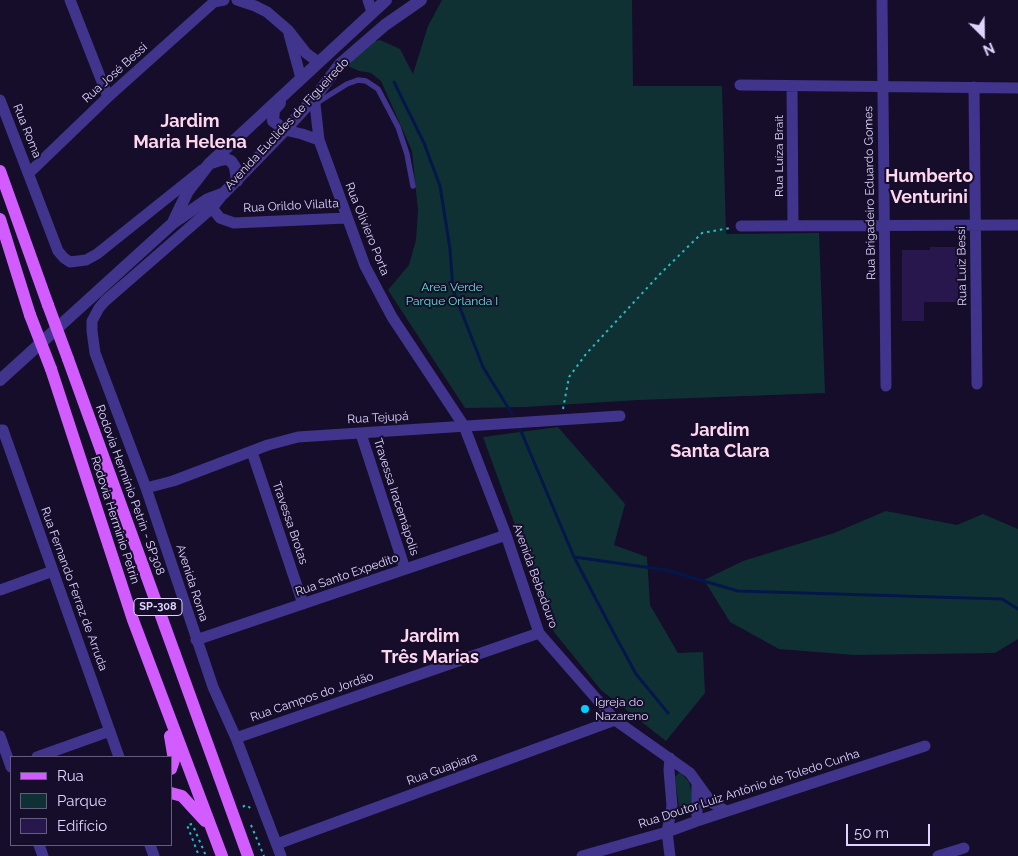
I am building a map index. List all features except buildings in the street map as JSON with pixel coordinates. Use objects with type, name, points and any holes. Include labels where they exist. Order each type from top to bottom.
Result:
[{"type":"main road","name":"Rodovia Hermínio Petrin - SP308","points":[[0,171],[248,856]]},
{"type":"main road","name":"Rodovia Hermínio Petrin","points":[[0,219],[5,244],[50,369],[133,620],[222,856]]},
{"type":"main road","points":[[162,699],[174,760],[172,766]]},
{"type":"main road","points":[[172,793],[182,796],[211,827]]},
{"type":"street","points":[[70,0],[108,97]]},
{"type":"street","name":"Rua José Bessi","points":[[29,173],[108,97],[214,2],[224,0]]},
{"type":"street","points":[[236,0],[267,12],[288,30],[306,53],[318,62]]},
{"type":"street","name":"Avenida Euclides de Figueiredo","points":[[29,173],[58,251],[70,262],[86,260],[97,254],[209,164],[318,62],[370,6],[386,0]]},
{"type":"street","name":"Avenida Euclides de Figueiredo","points":[[95,316],[105,301],[212,208],[224,193],[315,100],[340,64],[385,25],[421,0]]},
{"type":"street","name":"Rua Brigadeiro Eduardo Gomes","points":[[882,0],[886,386]]},
{"type":"street","points":[[288,30],[301,78]]},
{"type":"street","points":[[740,85],[1018,88]]},
{"type":"street","name":"Rua Luíza Brait","points":[[792,86],[793,226]]},
{"type":"street","name":"Rua Luiz Bessi","points":[[974,87],[977,384]]},
{"type":"street","points":[[288,91],[274,110],[273,121],[285,130],[319,140]]},
{"type":"street","name":"Rua Roma","points":[[0,100],[29,173]]},
{"type":"street","name":"Rua Oliviero Porta","points":[[315,100],[319,140],[365,266],[392,317],[464,426]]},
{"type":"street","points":[[209,164],[220,160],[231,161],[237,181]]},
{"type":"street","name":"Avenida Euclides de Figueiredo","points":[[173,223],[188,191],[209,164]]},
{"type":"street","name":"Avenida Euclides de Figueiredo","points":[[173,223],[208,199],[224,193]]},
{"type":"street","name":"Rua Orildo Vilalta","points":[[212,208],[220,218],[234,223],[346,218]]},
{"type":"street","points":[[0,380],[173,223]]},
{"type":"street","points":[[741,226],[1018,225]]},
{"type":"street","name":"Avenida Roma","points":[[95,316],[92,321],[95,353],[146,488],[213,687],[236,738],[281,856]]},
{"type":"street","name":"Rua Tejupá","points":[[146,488],[173,481],[298,437],[317,434],[361,434],[620,416]]},
{"type":"street","name":"Avenida Bebedouro","points":[[464,426],[506,535],[539,633],[616,720],[690,773],[711,802],[726,811]]},
{"type":"street","name":"Rua Fernando Ferraz de Arruda","points":[[1,430],[119,756]]},
{"type":"street","name":"Travessa Iracemápolis","points":[[361,434],[405,569]]},
{"type":"street","name":"Travessa Brotas","points":[[252,452],[304,604]]},
{"type":"street","name":"Rua Santo Expedito","points":[[196,640],[506,535]]},
{"type":"street","points":[[0,590],[53,571]]},
{"type":"street","name":"Rua Campos do Jordão","points":[[236,738],[539,633]]},
{"type":"street","name":"Rua Guapiara","points":[[277,844],[616,720]]},
{"type":"street","points":[[40,756],[110,732]]},
{"type":"street","points":[[0,736],[10,764]]},
{"type":"street","name":"Rua Doutor Luiz Antônio de Toledo Cunha","points":[[582,856],[667,832],[697,820],[925,746]]},
{"type":"street","points":[[670,758],[672,806],[667,832],[670,856]]},
{"type":"street","points":[[697,783],[697,820]]},
{"type":"street","points":[[938,856],[964,848]]},
{"type":"lane","points":[[315,100],[358,80],[366,81],[378,89],[401,136],[407,154],[413,186]]},
{"type":"path","points":[[562,419],[569,377],[586,354],[660,274],[702,233],[741,226]]},
{"type":"path","points":[[243,808],[245,805],[251,809]]},
{"type":"path","points":[[199,856],[187,825],[192,824],[206,856]]},
{"type":"path","points":[[250,824],[264,856]]},
{"type":"green space","name":"Area Verde Parque Orlanda I","points":[[442,0],[632,0],[633,86],[722,86],[726,234],[819,233],[825,393],[465,408],[388,290],[409,265],[416,240],[418,210],[412,151],[381,81],[371,73],[359,71],[348,66],[355,51],[361,45],[380,40],[400,49],[413,74],[428,26]]},
{"type":"green space","points":[[558,427],[625,504],[614,545],[647,557],[650,605],[678,653],[703,652],[705,693],[666,741],[601,690],[554,632],[483,437]]},
{"type":"green space","points":[[886,511],[957,525],[983,514],[1018,529],[1018,639],[995,653],[854,655],[779,649],[730,622],[704,580],[743,561],[834,533]]},
{"type":"green space","points":[[680,772],[689,782],[693,797],[691,808],[688,812],[683,813],[680,810],[675,777]]},
{"type":"waterway","points":[[394,82],[424,143],[440,186],[450,249],[453,290],[483,367],[512,414]]},
{"type":"waterway","points":[[518,424],[574,557],[636,674],[668,713]]},
{"type":"waterway","points":[[574,557],[666,570],[738,591],[1002,599],[1018,609]]},
{"type":"place","name":"Igreja do Nazareno","points":[[585,709]]},
{"type":"district","name":"Jardim Maria Helena","points":[[190,132]]},
{"type":"district","name":"Humberto Venturini","points":[[929,187]]},
{"type":"district","name":"Jardim Santa Clara","points":[[720,441]]},
{"type":"district","name":"Jardim Três Marias","points":[[430,648]]}]
